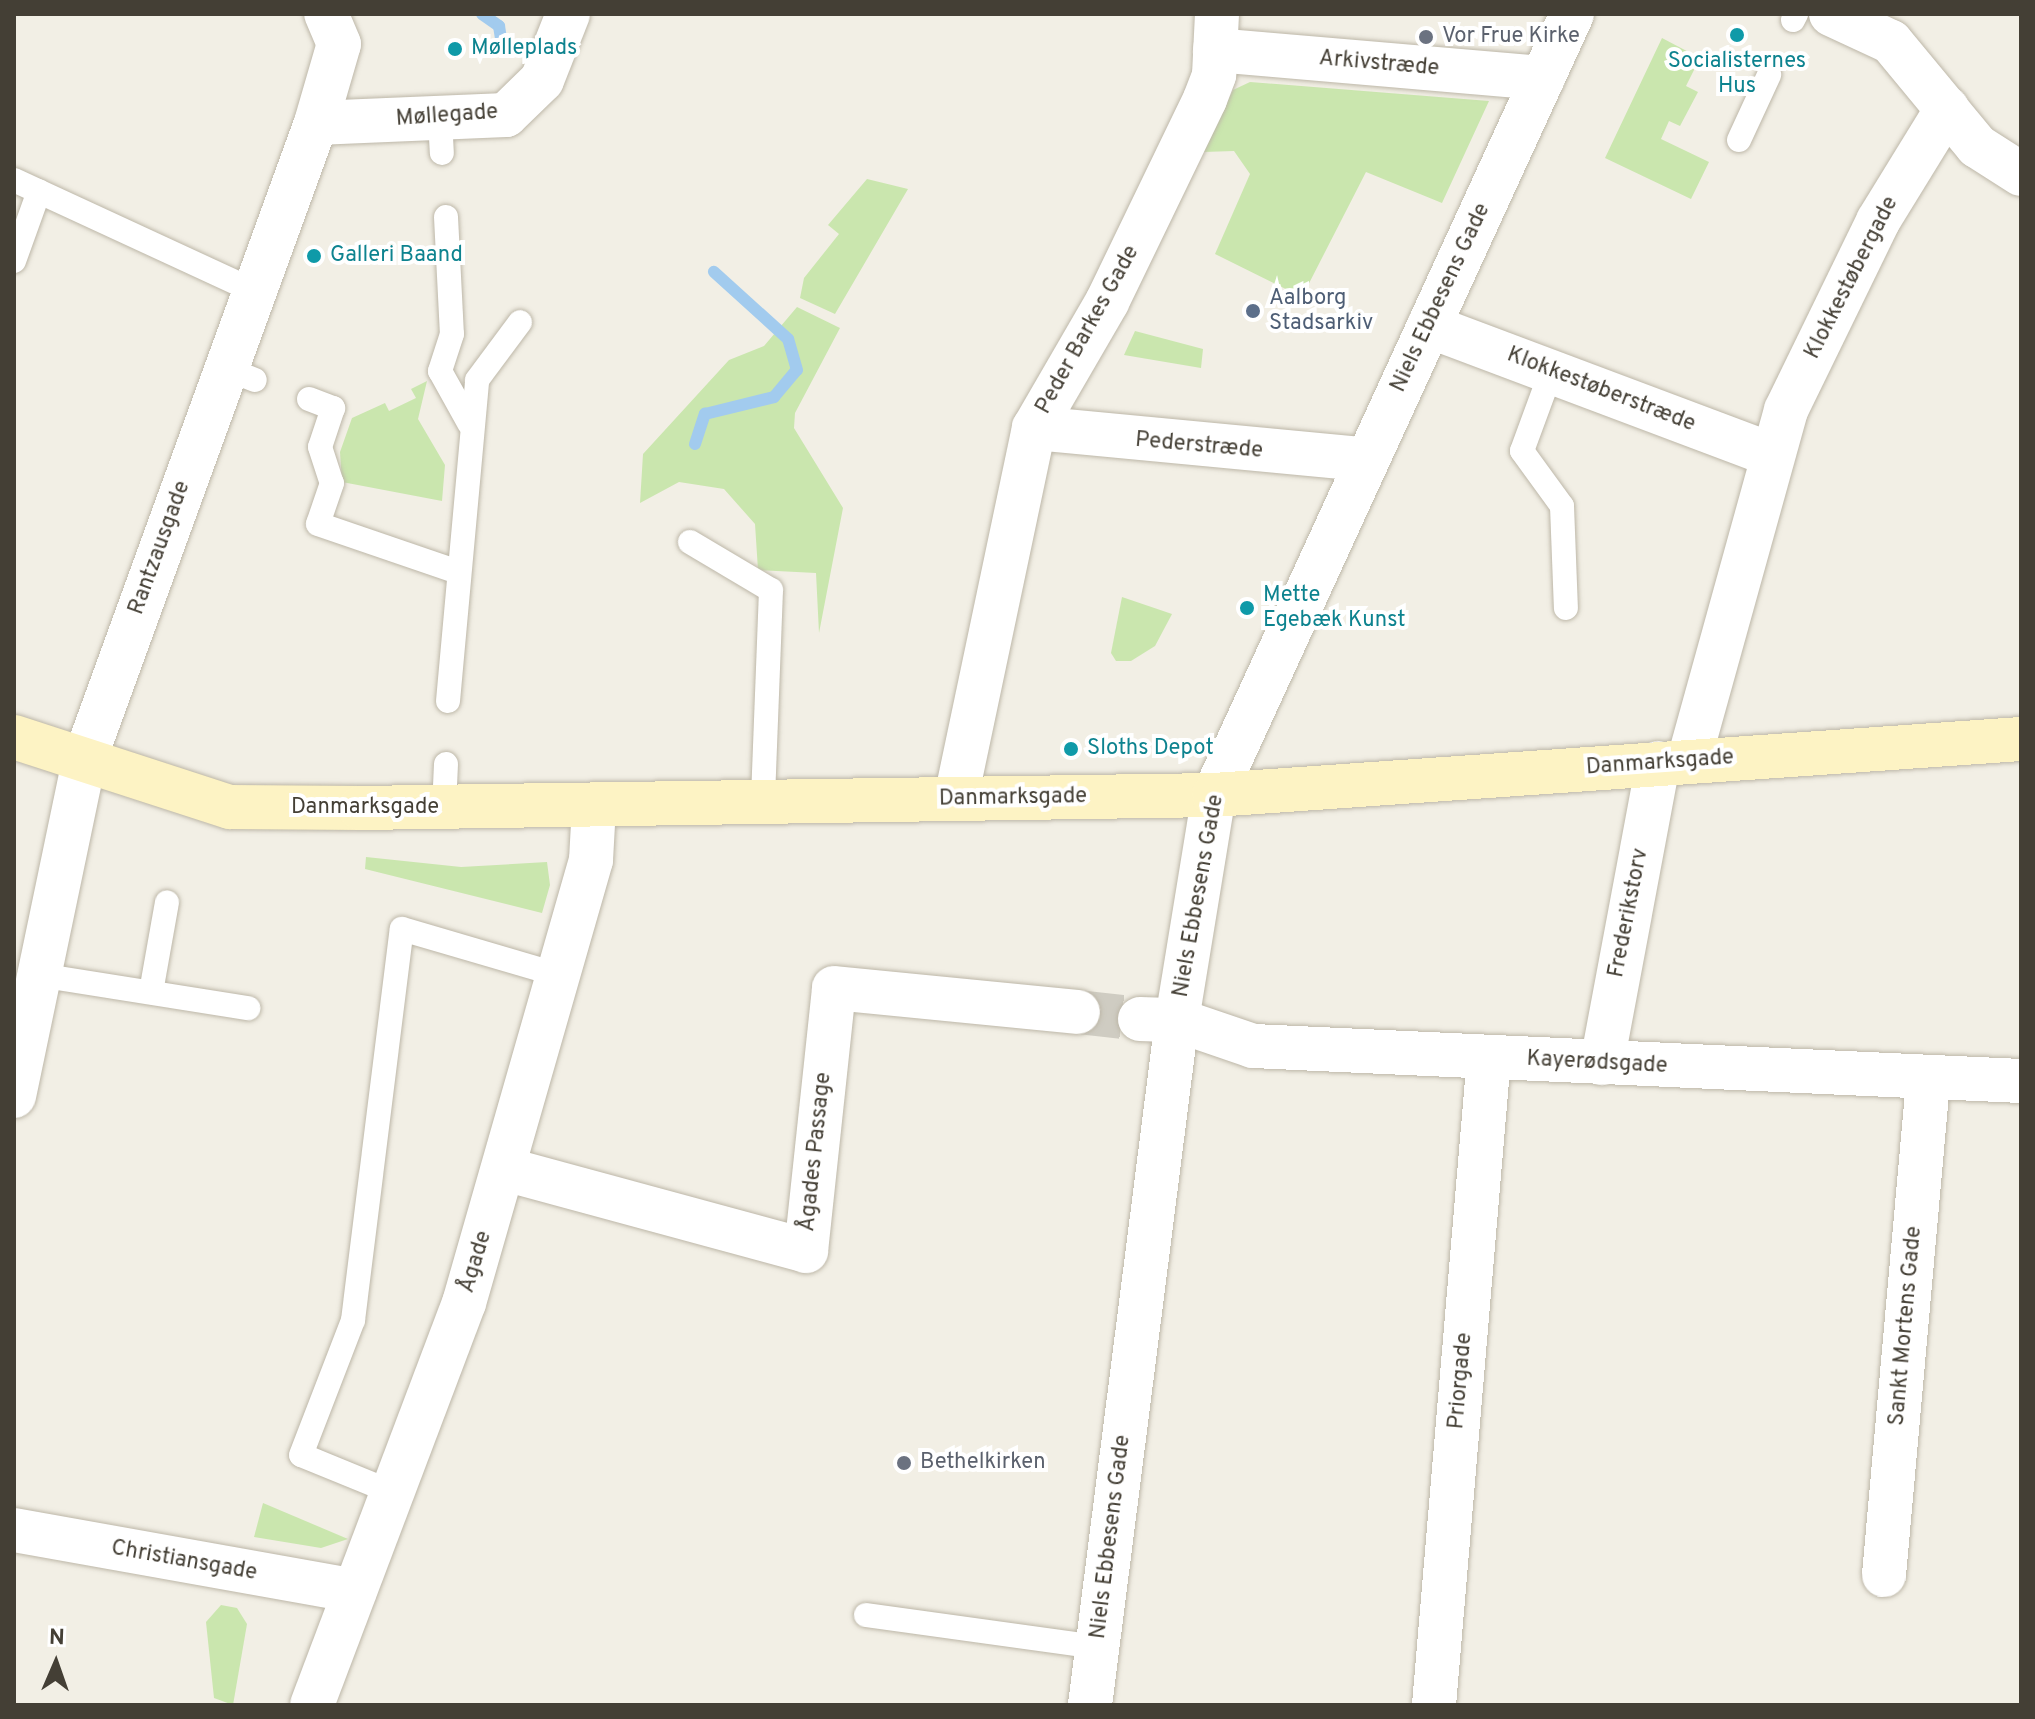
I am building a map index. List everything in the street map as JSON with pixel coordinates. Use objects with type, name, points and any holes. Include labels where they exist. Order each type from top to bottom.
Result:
[{"type":"street","name":"Rantzausgade","points":[[14,1096],[84,761],[240,374],[254,291],[316,123],[339,44],[326,14]]},
{"type":"street","name":"Møllegade","points":[[316,123],[441,136],[506,115],[522,104],[542,80],[568,14]]},
{"type":"street","name":"Niels Ebbesens Gade","points":[[1090,1705],[1159,1019],[1214,795],[1365,459],[1572,14]]},
{"type":"street","points":[[1807,16],[1886,28],[1977,146],[2021,174]]},
{"type":"street","name":"Arkivstræde","points":[[1216,32],[1543,78]]},
{"type":"street","name":"Peder Barkes Gade","points":[[956,798],[1034,428],[1107,302],[1194,122],[1214,75],[1216,32]]},
{"type":"street","name":"Klokkestøbergade","points":[[1674,761],[1786,410],[1878,221],[1947,109]]},
{"type":"street","name":"Klokkestøberstræde","points":[[1429,326],[1773,455]]},
{"type":"street","name":"Pederstræde","points":[[1034,428],[1365,459]]},
{"type":"street","name":"Danmarksgade","points":[[14,737],[230,807],[444,808],[1214,795],[2021,739]]},
{"type":"street","name":"Frederikstorv","points":[[1602,1063],[1674,761]]},
{"type":"street","name":"Ågade","points":[[312,1705],[394,1493],[505,1169],[591,860],[594,806]]},
{"type":"street","name":"Ågades Passage","points":[[505,1169],[806,1251],[834,988],[1078,1012]]},
{"type":"street","name":"Kayerødsgade","points":[[1159,1019],[1253,1046],[2021,1081]]},
{"type":"street","name":"Priorgade","points":[[1434,1705],[1489,1057]]},
{"type":"street","name":"Sankt Mortens Gade","points":[[1884,1575],[1928,1078]]},
{"type":"street","name":"Christiansgade","points":[[14,1530],[355,1591]]},
{"type":"lane","points":[[1739,140],[1769,75]]},
{"type":"lane","points":[[14,180],[254,291]]},
{"type":"lane","points":[[14,261],[39,191]]},
{"type":"lane","points":[[446,217],[452,334],[440,371],[469,423]]},
{"type":"lane","points":[[448,701],[455,571],[469,423],[487,359],[520,322]]},
{"type":"lane","points":[[1551,372],[1522,451],[1562,506],[1566,608]]},
{"type":"lane","points":[[309,399],[333,408],[320,447],[332,483],[318,524],[455,571]]},
{"type":"lane","points":[[690,542],[771,590],[763,802]]},
{"type":"lane","points":[[444,808],[446,764]]},
{"type":"lane","points":[[151,992],[167,902]]},
{"type":"lane","points":[[394,1493],[301,1455],[353,1320],[402,929],[559,975]]},
{"type":"lane","points":[[39,975],[248,1008]]},
{"type":"lane","points":[[866,1615],[1097,1647]]},
{"type":"green space","points":[[1662,38],[1700,58],[1686,86],[1698,92],[1680,126],[1669,121],[1661,139],[1709,162],[1691,199],[1605,158]]},
{"type":"green space","points":[[1250,82],[1489,101],[1442,203],[1366,172],[1302,297],[1215,254],[1250,174],[1234,151],[1203,152],[1233,90]]},
{"type":"green space","points":[[867,179],[908,189],[835,314],[800,298],[804,278],[839,234],[828,225]]},
{"type":"green space","points":[[797,307],[840,328],[795,413],[794,428],[843,508],[819,633],[816,573],[758,570],[755,524],[724,489],[679,482],[640,503],[643,454],[729,360],[764,346]]},
{"type":"green space","points":[[1135,331],[1203,349],[1201,368],[1124,355]]},
{"type":"green space","points":[[427,381],[418,419],[445,465],[442,501],[342,482],[340,452],[352,418],[385,403],[389,411],[416,398],[411,389]]},
{"type":"green space","points":[[1122,597],[1172,614],[1155,646],[1131,661],[1116,661],[1111,653]]},
{"type":"green space","points":[[366,857],[461,867],[547,862],[550,885],[542,913],[365,869]]},
{"type":"green space","points":[[263,1503],[348,1539],[321,1548],[254,1537]]},
{"type":"green space","points":[[221,1605],[237,1608],[247,1624],[233,1705],[214,1698],[206,1622]]},
{"type":"waterway","points":[[482,14],[499,26],[501,38]]},
{"type":"waterway","points":[[695,444],[705,414],[774,397],[797,370],[788,339],[714,272]]},
{"type":"tunnel","points":[[1078,1012],[1140,1019]]},
{"type":"place","name":"Socialisternes Hus","points":[[1737,35]]},
{"type":"place","name":"Vor Frue Kirke","points":[[1426,37]]},
{"type":"place","name":"Mølleplads","points":[[455,49]]},
{"type":"place","name":"Galleri Baand","points":[[314,256]]},
{"type":"place","name":"Aalborg Stadsarkiv","points":[[1253,311]]},
{"type":"place","name":"Mette Egebæk Kunst","points":[[1247,608]]},
{"type":"place","name":"Sloths Depot","points":[[1071,749]]},
{"type":"place","name":"Bethelkirken","points":[[904,1463]]}]
